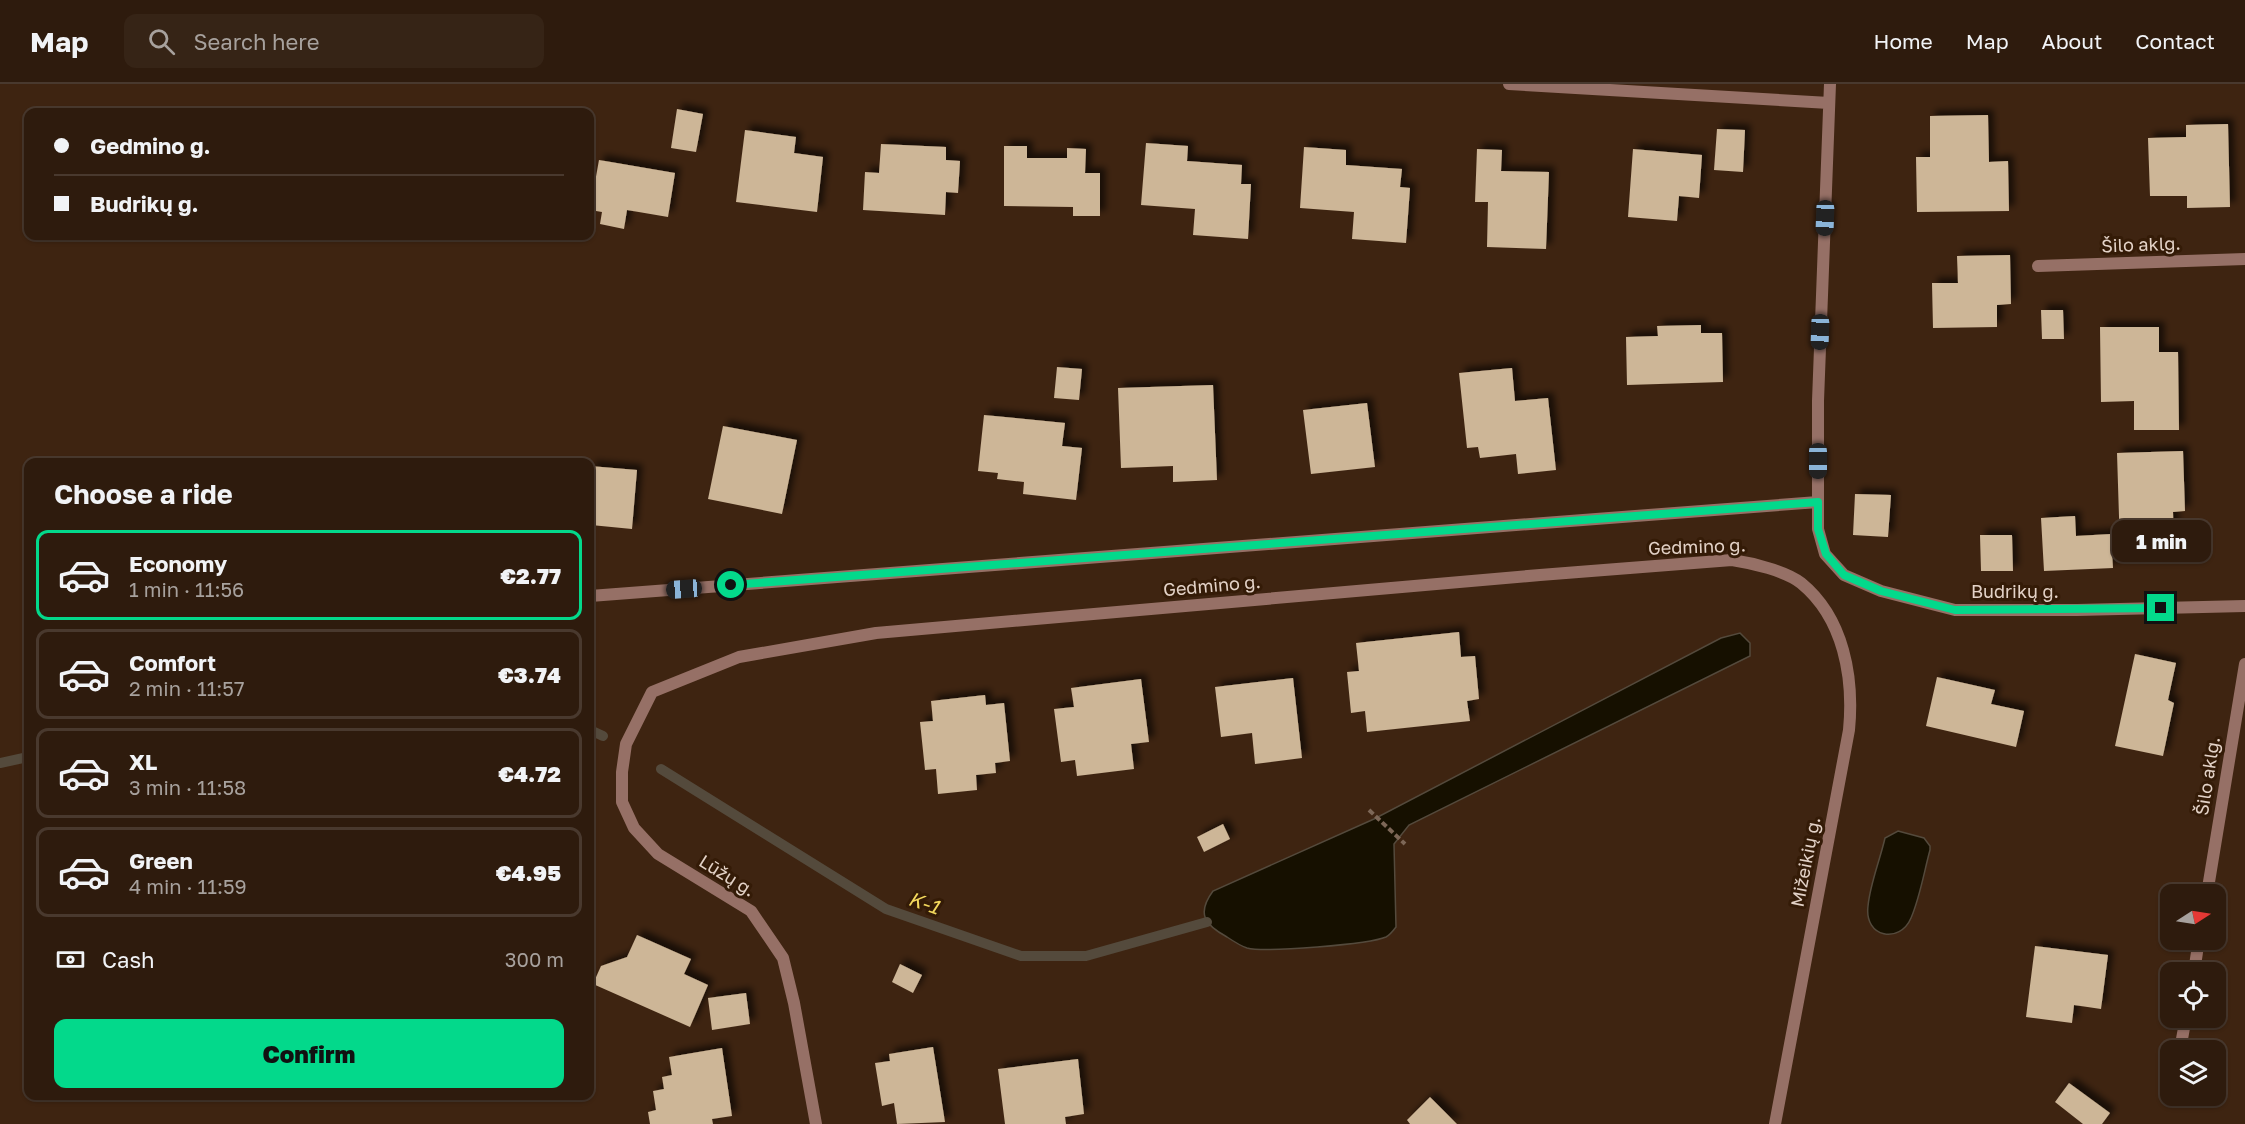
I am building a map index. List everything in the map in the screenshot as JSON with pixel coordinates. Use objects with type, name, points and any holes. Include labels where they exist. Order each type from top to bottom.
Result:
[{"type":"street","points":[[1509,84],[1829,103]]},
{"type":"street","points":[[1818,502],[1818,401],[1830,84]]},
{"type":"street","name":"Šilo aklg.","points":[[2038,266],[2245,259]]},
{"type":"street","name":"Budrikų g.","points":[[1818,502],[1818,529],[1826,554],[1844,575],[1881,591],[1955,610],[2245,606]]},
{"type":"street","name":"Gedmino g.","points":[[594,596],[1818,502]]},
{"type":"street","name":"Gedmino g.","points":[[626,744],[652,692],[739,657],[876,633],[1732,560],[1757,564],[1800,582],[1826,609]]},
{"type":"street","name":"Mižeikių g.","points":[[1775,1124],[1849,730],[1852,702],[1840,637],[1826,609]]},
{"type":"street","name":"Šilo aklg.","points":[[2208,884],[2245,664]]},
{"type":"street","name":"Lūžų g.","points":[[626,744],[622,772],[622,802],[634,828],[658,854],[751,911],[783,958],[794,1003],[816,1124]]},
{"type":"path","points":[[1369,810],[1405,844]]},
{"type":"shaded area","points":[[1740,633],[1750,643],[1750,656],[1409,825],[1394,844],[1396,927],[1386,937],[1340,945],[1295,949],[1247,948],[1213,928],[1205,918],[1205,906],[1213,891],[1374,819],[1721,638]]},
{"type":"shaded area","points":[[1898,831],[1924,838],[1930,850],[1911,918],[1899,932],[1884,934],[1871,925],[1868,917],[1869,898],[1885,838]]},
{"type":"building","points":[[677,109],[703,114],[696,152],[671,148]]},
{"type":"building","points":[[1988,115],[1989,162],[2008,161],[2009,211],[1917,212],[1916,157],[1930,157],[1930,116]]},
{"type":"building","points":[[2228,124],[2230,207],[2187,208],[2187,196],[2150,196],[2148,138],[2186,137],[2186,125]]},
{"type":"building","points":[[1717,129],[1745,130],[1743,172],[1714,170]]},
{"type":"building","points":[[745,130],[796,137],[794,153],[823,157],[817,212],[736,202]]},
{"type":"building","points":[[1146,143],[1188,146],[1187,161],[1242,165],[1241,184],[1251,184],[1248,239],[1193,235],[1195,209],[1141,205]]},
{"type":"building","points":[[881,144],[946,147],[946,160],[960,161],[958,193],[946,192],[945,215],[863,210],[865,172],[879,173]]},
{"type":"building","points":[[1004,146],[1027,146],[1027,158],[1067,158],[1067,148],[1086,149],[1085,173],[1100,173],[1100,216],[1073,216],[1073,207],[1004,206]]},
{"type":"building","points":[[1304,147],[1346,150],[1346,165],[1402,169],[1400,187],[1410,188],[1406,243],[1352,239],[1354,212],[1300,208]]},
{"type":"building","points":[[1477,149],[1502,150],[1501,171],[1549,172],[1546,249],[1487,247],[1488,202],[1475,202]]},
{"type":"building","points":[[1633,149],[1702,155],[1699,198],[1679,196],[1677,221],[1628,217]]},
{"type":"building","points":[[599,160],[675,173],[668,217],[627,210],[624,229],[600,224],[602,212],[594,211],[594,188]]},
{"type":"building","points":[[2010,255],[2011,304],[1997,305],[1997,327],[1933,328],[1932,283],[1958,283],[1957,256]]},
{"type":"building","points":[[2041,310],[2063,310],[2064,339],[2042,339]]},
{"type":"building","points":[[1701,325],[1701,333],[1722,333],[1723,382],[1627,385],[1626,337],[1658,336],[1657,326]]},
{"type":"building","points":[[2100,327],[2159,327],[2159,352],[2178,352],[2179,430],[2134,430],[2134,401],[2101,402]]},
{"type":"building","points":[[1057,367],[1082,369],[1079,400],[1054,398]]},
{"type":"building","points":[[1512,368],[1515,401],[1548,398],[1556,470],[1518,474],[1516,454],[1480,458],[1478,447],[1467,448],[1459,373]]},
{"type":"building","points":[[1213,385],[1217,480],[1173,482],[1173,466],[1121,468],[1118,388]]},
{"type":"building","points":[[1367,403],[1375,467],[1311,474],[1303,410]]},
{"type":"building","points":[[984,415],[1065,423],[1062,446],[1082,448],[1076,500],[1023,494],[1024,482],[997,479],[998,473],[978,471]]},
{"type":"building","points":[[723,426],[797,440],[782,514],[708,499]]},
{"type":"building","points":[[2183,451],[2185,511],[2173,512],[2174,546],[2120,548],[2117,453]]},
{"type":"building","points":[[594,466],[637,470],[632,529],[594,525]]},
{"type":"building","points":[[1855,494],[1891,495],[1888,537],[1853,535]]},
{"type":"building","points":[[2075,516],[2076,536],[2111,534],[2113,568],[2044,571],[2041,518]]},
{"type":"building","points":[[1980,535],[2012,535],[2013,571],[1981,571]]},
{"type":"building","points":[[1459,632],[1461,657],[1475,656],[1479,699],[1467,701],[1470,721],[1367,732],[1365,711],[1351,713],[1347,672],[1359,671],[1356,643]]},
{"type":"building","points":[[2135,654],[2176,663],[2168,700],[2174,703],[2163,756],[2115,746]]},
{"type":"building","points":[[1937,677],[1995,690],[1991,704],[2024,711],[2016,747],[1926,726]]},
{"type":"building","points":[[1293,678],[1302,758],[1255,764],[1252,733],[1221,737],[1215,687]]},
{"type":"building","points":[[1141,679],[1149,742],[1131,744],[1134,769],[1077,776],[1075,760],[1061,762],[1054,709],[1074,707],[1071,688]]},
{"type":"building","points":[[985,695],[986,705],[1004,703],[1010,761],[995,763],[996,773],[976,775],[977,790],[938,794],[936,769],[925,770],[920,722],[933,721],[931,701]]},
{"type":"building","points":[[1223,824],[1230,839],[1204,852],[1197,837]]},
{"type":"building","points":[[637,935],[691,959],[684,974],[708,985],[690,1027],[594,984],[601,966],[627,957]]},
{"type":"building","points":[[2035,946],[2108,955],[2101,1009],[2074,1005],[2072,1023],[2026,1017]]},
{"type":"building","points":[[900,964],[922,975],[913,993],[892,982]]},
{"type":"building","points":[[746,993],[750,1024],[712,1030],[708,998]]},
{"type":"building","points":[[933,1047],[945,1122],[897,1124],[894,1103],[882,1106],[875,1063],[890,1061],[889,1054]]},
{"type":"building","points":[[722,1048],[732,1116],[712,1119],[713,1124],[650,1124],[648,1112],[656,1110],[653,1091],[664,1089],[662,1077],[672,1075],[669,1057]]},
{"type":"building","points":[[1078,1059],[1084,1114],[1065,1117],[1066,1124],[1005,1124],[998,1069]]},
{"type":"building","points":[[2069,1083],[2110,1113],[2102,1124],[2083,1124],[2055,1102]]},
{"type":"building","points":[[1430,1097],[1457,1124],[1410,1124],[1407,1120]]},
{"type":"waterway","name":"K-1","points":[[594,732],[603,736]]},
{"type":"waterway","name":"K-1","points":[[0,763],[24,758]]},
{"type":"waterway","name":"K-1","points":[[661,769],[886,909],[1021,956],[1086,956],[1207,922]]},
{"type":"route","points":[[731,585],[1818,502],[1818,529],[1826,554],[1844,575],[1881,591],[1955,610],[2161,608]]}]
